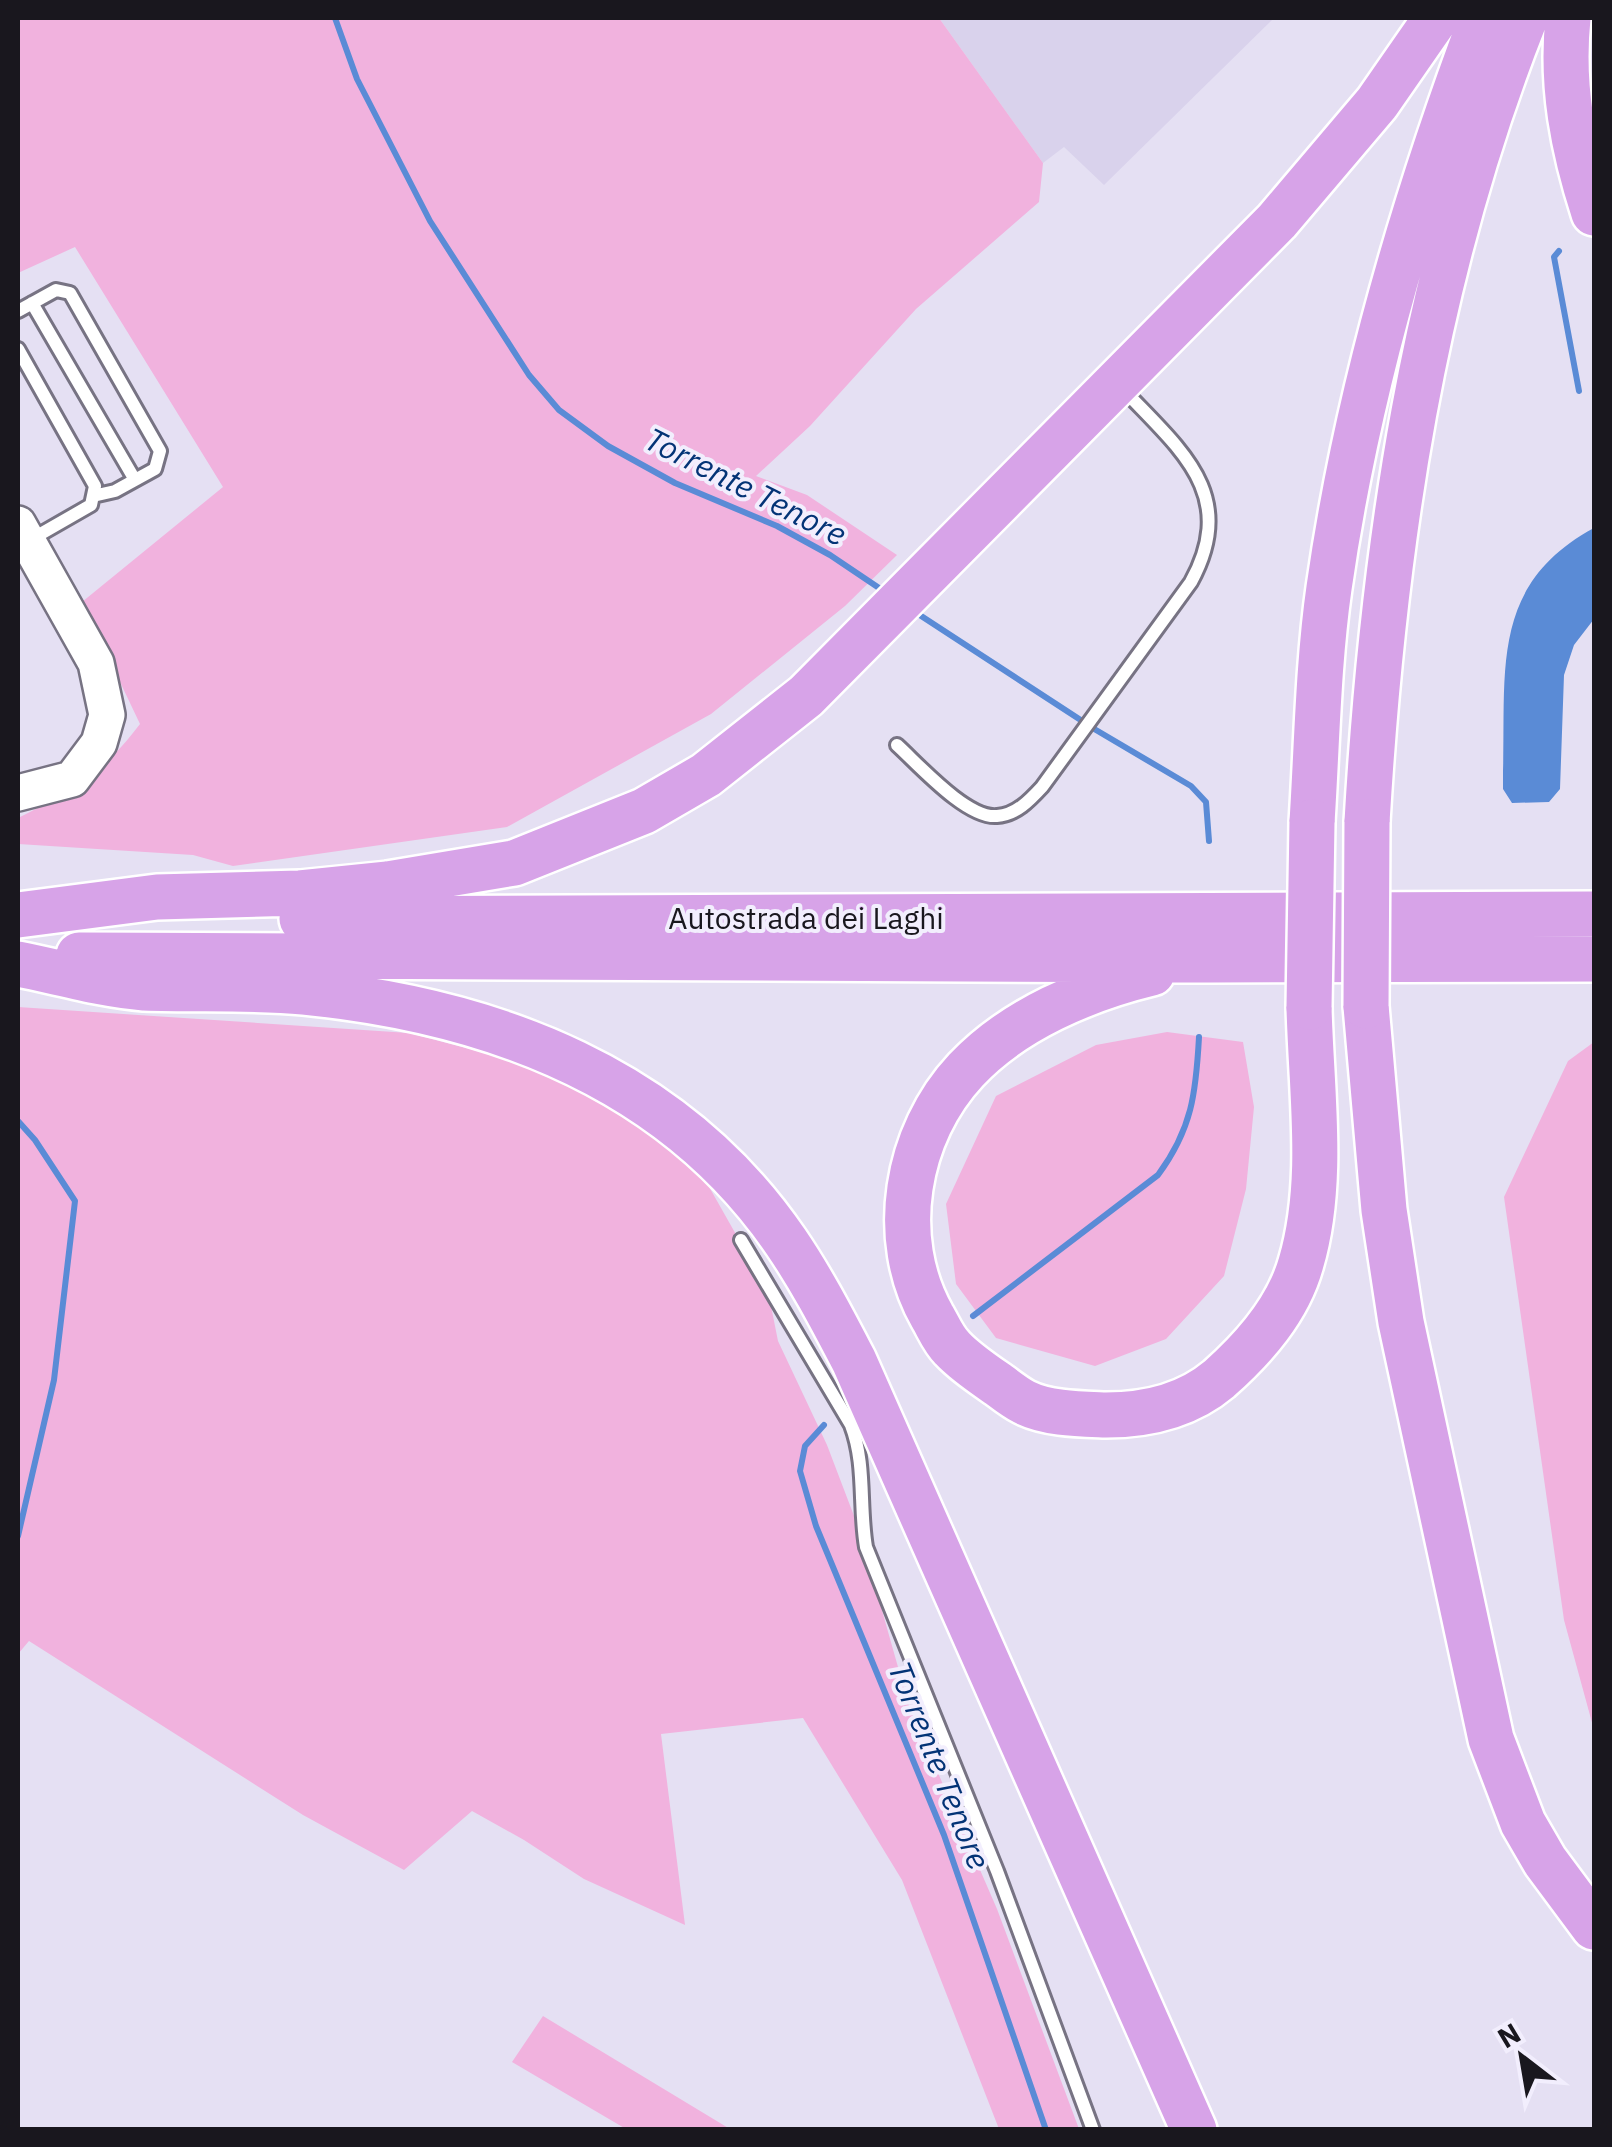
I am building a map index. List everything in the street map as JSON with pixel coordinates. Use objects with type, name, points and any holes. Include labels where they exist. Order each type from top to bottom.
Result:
[{"type":"highway","points":[[18,917],[156,897],[300,893],[388,884],[514,863],[644,810],[706,775],[806,696],[1277,221],[1377,103],[1436,18]]},
{"type":"highway","points":[[1208,960],[1122,980],[1059,1005],[1006,1035],[966,1070],[938,1107],[916,1158],[907,1208],[910,1259],[924,1302],[949,1346],[1024,1402],[1047,1409],[1125,1415],[1169,1407],[1200,1394],[1247,1354],[1279,1312],[1301,1265],[1312,1206],[1312,822],[1328,592],[1364,393],[1413,220],[1482,18]]},
{"type":"highway","points":[[1526,18],[1470,181],[1417,386],[1399,486],[1382,616],[1367,822],[1366,1006],[1384,1210],[1402,1322],[1480,1688],[1500,1767],[1523,1823],[1545,1861],[1594,1927]]},
{"type":"highway","points":[[1568,18],[1566,76],[1571,131],[1594,213]]},
{"type":"highway","name":"Autostrada dei Laghi","points":[[18,917],[1594,914]]},
{"type":"highway","name":"Autostrada dei Laghi","points":[[18,956],[1594,958]]},
{"type":"highway","points":[[18,964],[140,988],[320,994],[391,1004],[468,1022],[554,1051],[598,1073],[638,1097],[719,1164],[785,1240],[854,1361],[1194,2130]]},
{"type":"street","points":[[18,793],[72,779],[99,743],[107,714],[96,664],[22,532]]},
{"type":"lane","points":[[18,312],[56,290],[70,293],[160,451],[155,470],[115,492],[93,496]]},
{"type":"lane","points":[[32,303],[136,480]]},
{"type":"lane","points":[[18,349],[96,486],[91,504],[22,532]]},
{"type":"lane","points":[[897,745],[970,808],[986,816],[1000,816],[1025,804],[1068,752],[1191,582],[1205,556],[1210,531],[1204,486],[1192,464],[1116,382]]},
{"type":"lane","points":[[741,1240],[851,1426],[860,1448],[860,1511],[866,1546],[998,1871],[1093,2130]]},
{"type":"shaded area","points":[[18,18],[939,18],[1043,163],[1039,202],[916,309],[810,426],[756,476],[807,495],[897,555],[845,606],[711,714],[507,827],[233,866],[193,855],[18,844],[18,818],[85,780],[140,724],[82,602],[223,487],[75,247],[18,273]]},
{"type":"shaded area","points":[[939,18],[1274,18],[1104,185],[1064,147],[1043,163]]},
{"type":"shaded area","points":[[18,1007],[409,1033],[576,1077],[695,1162],[768,1291],[778,1341],[827,1445],[859,1529],[909,1706],[997,1909],[1079,2129],[999,2129],[902,1880],[803,1718],[661,1734],[685,1925],[584,1879],[472,1811],[404,1870],[303,1815],[29,1641],[18,1654]]},
{"type":"shaded area","points":[[1167,1032],[1243,1042],[1254,1107],[1246,1189],[1224,1276],[1166,1339],[1095,1366],[996,1338],[956,1284],[946,1204],[996,1096],[1096,1045]]},
{"type":"shaded area","points":[[1594,1042],[1594,1730],[1564,1620],[1504,1197],[1568,1061]]},
{"type":"shaded area","points":[[543,2016],[730,2129],[626,2129],[512,2062]]},
{"type":"water","points":[[1594,528],[1594,619],[1574,645],[1564,675],[1560,789],[1549,802],[1512,803],[1503,789],[1504,698],[1511,633],[1520,603],[1536,575],[1560,550]]},
{"type":"waterway","name":"Torrente Tenore","points":[[335,18],[357,79],[430,221],[529,375],[559,410],[608,446],[675,483],[777,526],[885,592]]},
{"type":"waterway","points":[[1559,251],[1554,257],[1579,391]]},
{"type":"waterway","name":"Torrente Tenore","points":[[912,610],[1096,730],[1191,786],[1206,802],[1209,841]]},
{"type":"waterway","name":"Torrente Tenore","points":[[973,1316],[1158,1175],[1178,1142],[1190,1110],[1199,1037]]},
{"type":"waterway","points":[[18,1121],[75,1201],[54,1380],[18,1536]]},
{"type":"waterway","name":"Torrente Tenore","points":[[824,1425],[805,1446],[800,1471],[816,1526],[944,1835],[1046,2130]]}]
